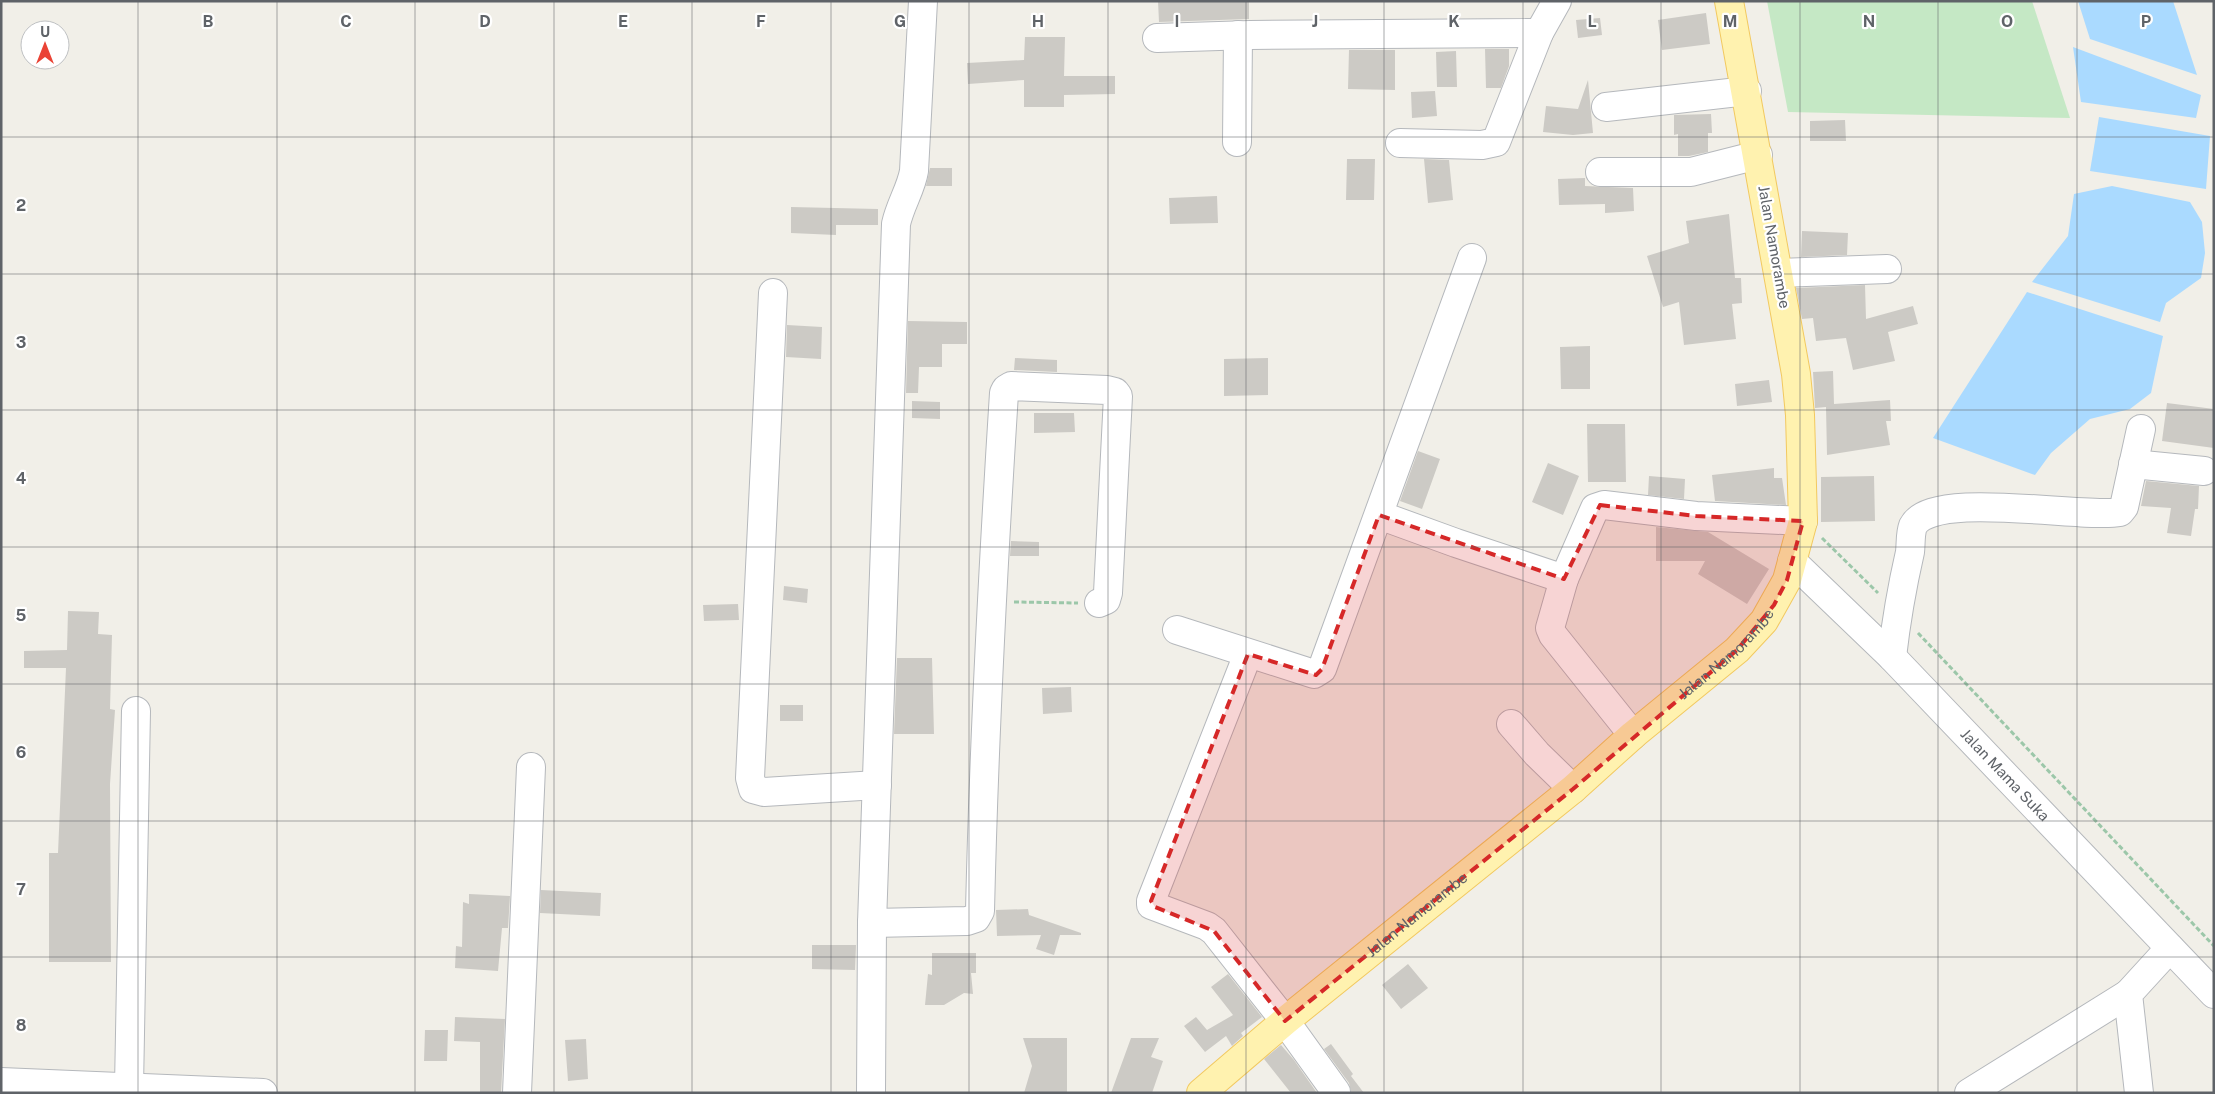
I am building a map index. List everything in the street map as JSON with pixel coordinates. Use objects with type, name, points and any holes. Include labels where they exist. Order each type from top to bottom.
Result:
[{"type":"main road","name":"Jalan Namorambe","points":[[1201,1093],[1284,1021],[1572,789],[1737,650],[1764,622],[1786,580],[1803,521],[1797,382],[1747,91],[1729,1]]},
{"type":"street","points":[[871,1093],[872,923],[896,224],[902,200],[912,183],[914,171],[923,1]]},
{"type":"street","points":[[1400,142],[1482,145],[1496,142],[1539,33],[1557,1]]},
{"type":"street","points":[[1157,38],[1238,35],[1539,33]]},
{"type":"street","points":[[1238,35],[1238,142]]},
{"type":"street","points":[[1606,107],[1747,91]]},
{"type":"street","points":[[1600,172],[1691,172],[1758,154]]},
{"type":"street","points":[[1177,630],[1314,674],[1322,669],[1472,258]]},
{"type":"street","points":[[1779,273],[1887,269]]},
{"type":"street","points":[[773,293],[750,778],[753,789],[764,792],[877,785]]},
{"type":"street","points":[[872,923],[967,921],[976,918],[980,911],[984,755],[991,601],[1004,393],[1011,386],[1107,390],[1114,392],[1118,396],[1108,593],[1106,600],[1099,603]]},
{"type":"street","points":[[1892,657],[1897,612],[1910,551],[1912,529],[1916,521],[1925,516],[1966,506],[2120,512],[2124,506],[2142,429]]},
{"type":"street","points":[[2133,464],[2204,471]]},
{"type":"street","points":[[1633,736],[1553,635],[1550,628],[1564,579],[1593,512],[1600,505],[1696,516],[1803,521]]},
{"type":"street","points":[[1379,515],[1564,579]]},
{"type":"street","name":"Jalan Mama Suka","points":[[1792,561],[1892,657],[2214,994]]},
{"type":"street","points":[[1248,654],[1151,905],[1207,926],[1214,932],[1284,1021],[1336,1092]]},
{"type":"street","points":[[129,1088],[136,711]]},
{"type":"street","points":[[1511,724],[1537,754],[1572,789]]},
{"type":"street","points":[[517,1093],[531,767]]},
{"type":"street","points":[[1970,1093],[2128,994],[2170,948]]},
{"type":"street","points":[[2128,994],[2139,1093]]},
{"type":"street","points":[[1,1082],[263,1093]]},
{"type":"path","points":[[1803,521],[1897,612],[2214,946]]},
{"type":"path","points":[[991,601],[1099,603]]},
{"type":"highlighted area","points":[[1600,505],[1696,516],[1803,521],[1787,580],[1774,605],[1737,650],[1573,789],[1285,1021],[1214,931],[1155,907],[1151,901],[1248,654],[1316,675],[1322,669],[1379,515],[1564,579]]},
{"type":"green space","points":[[1767,1],[2032,1],[2070,118],[1788,112]]},
{"type":"water","points":[[2078,1],[2173,1],[2197,75],[2090,39]]},
{"type":"water","points":[[2073,47],[2201,95],[2196,118],[2081,102]]},
{"type":"water","points":[[2099,117],[2210,136],[2206,189],[2090,171]]},
{"type":"water","points":[[2112,186],[2190,202],[2202,222],[2205,253],[2201,278],[2166,303],[2160,322],[2032,282],[2068,236],[2074,194]]},
{"type":"water","points":[[2027,292],[2163,336],[2151,393],[2130,409],[2090,419],[2051,453],[2035,475],[1933,438]]},
{"type":"building","points":[[1158,1],[1249,1],[1249,19],[1159,22]]},
{"type":"building","points":[[1706,13],[1710,44],[1662,50],[1658,20]]},
{"type":"building","points":[[1600,18],[1602,35],[1578,38],[1576,20]]},
{"type":"building","points":[[1025,37],[1065,37],[1064,76],[1115,76],[1115,94],[1064,95],[1064,107],[1024,107],[1024,80],[968,84],[967,63],[1024,60]]},
{"type":"building","points":[[1485,49],[1509,49],[1509,66],[1501,88],[1486,88]]},
{"type":"building","points":[[1349,50],[1395,50],[1395,90],[1348,89]]},
{"type":"building","points":[[1456,51],[1457,87],[1437,87],[1436,52]]},
{"type":"building","points":[[1588,80],[1593,133],[1573,135],[1543,132],[1546,106],[1578,109]]},
{"type":"building","points":[[1435,91],[1437,116],[1412,118],[1411,92]]},
{"type":"building","points":[[1711,114],[1712,133],[1708,133],[1708,152],[1678,156],[1678,134],[1674,135],[1674,115]]},
{"type":"building","points":[[1845,120],[1846,141],[1810,141],[1810,121]]},
{"type":"building","points":[[1347,159],[1375,159],[1374,200],[1346,200]]},
{"type":"building","points":[[1424,159],[1449,160],[1453,200],[1428,203]]},
{"type":"building","points":[[930,168],[952,168],[952,186],[926,186]]},
{"type":"building","points":[[1585,178],[1585,186],[1633,188],[1634,211],[1605,213],[1605,204],[1559,205],[1558,179]]},
{"type":"building","points":[[1217,196],[1218,223],[1170,224],[1169,198]]},
{"type":"building","points":[[791,207],[878,209],[878,225],[836,225],[836,235],[791,233]]},
{"type":"building","points":[[1729,214],[1735,278],[1741,278],[1742,303],[1732,304],[1736,339],[1684,345],[1679,302],[1663,307],[1647,256],[1689,243],[1686,221]]},
{"type":"building","points":[[1802,231],[1848,233],[1847,255],[1801,257]]},
{"type":"building","points":[[1865,285],[1866,319],[1913,306],[1918,324],[1888,332],[1895,361],[1853,370],[1846,338],[1816,341],[1813,318],[1802,319],[1796,288]]},
{"type":"building","points":[[908,321],[967,322],[967,344],[942,344],[942,367],[919,367],[918,393],[906,393]]},
{"type":"building","points":[[787,325],[822,327],[821,359],[786,357]]},
{"type":"building","points":[[1590,346],[1590,389],[1561,389],[1560,347]]},
{"type":"building","points":[[1015,358],[1057,360],[1057,372],[1014,370]]},
{"type":"building","points":[[1268,358],[1268,395],[1224,396],[1224,359]]},
{"type":"building","points":[[1833,371],[1834,404],[1890,400],[1891,421],[1886,421],[1890,445],[1827,455],[1826,407],[1815,408],[1813,372]]},
{"type":"building","points":[[1769,380],[1772,402],[1737,406],[1735,384]]},
{"type":"building","points":[[912,401],[940,402],[940,419],[912,418]]},
{"type":"building","points":[[2167,403],[2214,409],[2214,448],[2162,441]]},
{"type":"building","points":[[1034,413],[1074,413],[1075,432],[1034,433]]},
{"type":"building","points":[[1587,424],[1625,424],[1626,482],[1588,482]]},
{"type":"building","points":[[1418,451],[1440,459],[1422,509],[1400,501]]},
{"type":"building","points":[[1548,463],[1579,476],[1563,515],[1532,502]]},
{"type":"building","points":[[1774,468],[1774,478],[1782,478],[1786,505],[1715,501],[1712,475]]},
{"type":"building","points":[[1649,476],[1685,479],[1684,499],[1648,495]]},
{"type":"building","points":[[1874,476],[1875,521],[1821,522],[1821,477]]},
{"type":"building","points":[[2146,481],[2199,486],[2198,509],[2195,509],[2191,536],[2167,533],[2171,508],[2141,506]]},
{"type":"building","points":[[1656,527],[1708,532],[1769,569],[1747,604],[1698,574],[1705,561],[1656,561]]},
{"type":"building","points":[[1011,541],[1039,542],[1039,556],[1010,556]]},
{"type":"building","points":[[784,586],[808,589],[807,603],[783,600]]},
{"type":"building","points":[[738,604],[739,620],[704,621],[703,605]]},
{"type":"building","points":[[68,611],[99,612],[98,634],[112,635],[110,709],[115,710],[110,784],[111,962],[49,962],[49,853],[58,853],[66,668],[24,668],[24,651],[67,650]]},
{"type":"building","points":[[897,658],[932,658],[934,734],[894,734]]},
{"type":"building","points":[[1071,687],[1072,712],[1043,714],[1042,688]]},
{"type":"building","points":[[780,705],[803,705],[803,721],[780,721]]},
{"type":"building","points":[[541,890],[601,893],[600,916],[540,913]]},
{"type":"building","points":[[469,894],[510,896],[508,928],[502,928],[498,971],[455,968],[456,946],[462,947],[463,902],[469,904]]},
{"type":"building","points":[[1028,909],[1029,915],[1081,933],[1081,935],[1060,935],[1054,955],[1036,949],[1041,935],[997,936],[996,910]]},
{"type":"building","points":[[812,945],[856,945],[855,970],[812,969]]},
{"type":"building","points":[[932,953],[976,953],[976,973],[971,973],[973,994],[964,993],[944,1005],[925,1005],[928,974],[932,975]]},
{"type":"building","points":[[1408,964],[1428,988],[1401,1009],[1382,985]]},
{"type":"building","points":[[1228,974],[1262,1017],[1241,1033],[1243,1036],[1232,1046],[1226,1036],[1205,1052],[1184,1026],[1196,1017],[1207,1030],[1233,1015],[1211,987]]},
{"type":"building","points":[[455,1017],[505,1019],[501,1093],[480,1093],[480,1042],[454,1041]]},
{"type":"building","points":[[425,1030],[448,1030],[447,1061],[424,1061]]},
{"type":"building","points":[[1023,1038],[1067,1038],[1067,1093],[1024,1093],[1032,1066]]},
{"type":"building","points":[[1131,1038],[1159,1038],[1151,1057],[1163,1061],[1152,1093],[1111,1093]]},
{"type":"building","points":[[586,1039],[588,1079],[568,1081],[565,1040]]},
{"type":"building","points":[[1331,1044],[1364,1093],[1351,1093],[1349,1083],[1324,1049]]},
{"type":"building","points":[[1281,1045],[1317,1093],[1291,1093],[1264,1059]]}]
